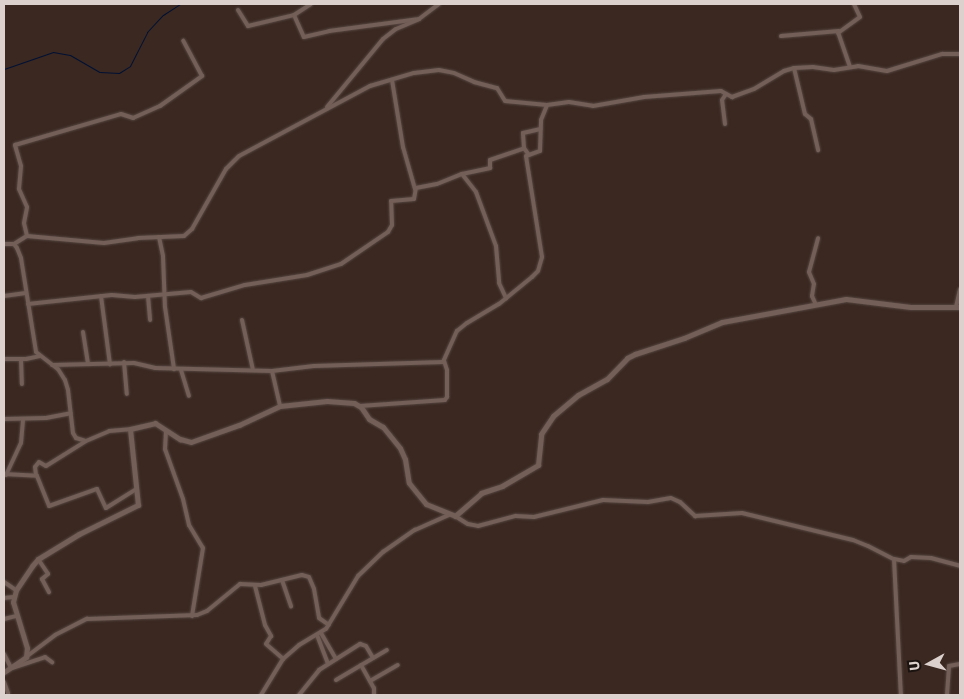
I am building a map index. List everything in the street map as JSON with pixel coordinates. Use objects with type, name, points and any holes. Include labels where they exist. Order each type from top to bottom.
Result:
[{"type":"street","points":[[238,10],[248,26],[294,15],[311,4]]},
{"type":"street","points":[[326,109],[384,39],[396,29],[419,19],[439,4]]},
{"type":"street","points":[[781,36],[839,31],[859,19],[860,14],[854,4]]},
{"type":"street","points":[[294,15],[304,37],[329,31],[419,19]]},
{"type":"street","points":[[839,31],[838,36],[850,67]]},
{"type":"street","points":[[27,236],[24,224],[27,208],[19,189],[21,166],[15,145],[121,114],[133,118],[160,106],[202,76],[183,41]]},
{"type":"street","points":[[4,244],[14,244],[27,236],[104,242],[186,235],[226,169],[239,156],[370,86],[429,71],[459,74],[474,82],[497,88],[505,101],[547,105],[569,102],[597,105],[644,97],[719,91],[731,97],[754,89],[784,71],[794,68],[813,67],[834,70],[850,67],[887,71],[942,54],[960,54]]},
{"type":"street","points":[[794,68],[805,114],[812,119],[818,150]]},
{"type":"street","points":[[28,304],[100,296],[148,296],[191,292],[198,297],[204,297],[246,285],[306,275],[341,264],[388,232],[392,226],[391,201],[414,199],[415,188],[404,155],[392,80]]},
{"type":"street","points":[[726,94],[722,100],[726,124]]},
{"type":"street","points":[[137,489],[106,508],[97,489],[49,506],[36,475],[36,467],[39,462],[46,466],[86,441],[109,431],[130,429],[155,423],[186,441],[198,441],[280,406],[328,400],[348,402],[358,406],[445,400],[447,397],[447,370],[444,361],[457,331],[506,298],[538,271],[542,257],[526,156],[540,151],[541,120],[547,105]]},
{"type":"street","points":[[529,155],[524,148],[524,132],[541,129]]},
{"type":"street","points":[[415,188],[437,184],[462,174],[490,168],[490,160],[524,148]]},
{"type":"street","points":[[462,174],[476,192],[494,242],[499,283],[506,298]]},
{"type":"street","points":[[159,237],[163,256],[164,295],[174,369]]},
{"type":"street","points":[[816,305],[812,296],[814,284],[809,270],[818,238]]},
{"type":"street","points":[[14,244],[21,258],[34,346],[40,356],[52,365],[65,380],[73,433],[76,438],[86,441]]},
{"type":"street","points":[[261,695],[283,660],[299,645],[319,634],[328,625],[358,576],[383,552],[415,530],[453,515],[481,493],[502,486],[538,465],[541,434],[553,416],[578,395],[607,379],[630,356],[722,322],[846,299],[911,308],[958,307],[960,289]]},
{"type":"street","points":[[4,296],[26,293]]},
{"type":"street","points":[[100,296],[110,364]]},
{"type":"street","points":[[148,296],[150,320]]},
{"type":"street","points":[[242,320],[253,370]]},
{"type":"street","points":[[83,332],[88,364]]},
{"type":"street","points":[[4,359],[40,356]]},
{"type":"street","points":[[21,359],[22,384]]},
{"type":"street","points":[[52,365],[124,362],[182,370],[272,370],[314,366],[392,365],[444,361]]},
{"type":"street","points":[[124,362],[127,394]]},
{"type":"street","points":[[182,370],[188,396]]},
{"type":"street","points":[[272,370],[280,406]]},
{"type":"street","points":[[358,406],[369,419],[386,429],[400,448],[405,459],[409,483],[426,504],[453,515],[468,524],[478,526],[516,516],[534,517],[603,500],[648,502],[671,498],[680,502],[695,516],[742,513],[853,540],[894,559],[904,561],[911,556],[931,558],[960,566]]},
{"type":"street","points":[[4,419],[46,418],[71,413]]},
{"type":"street","points":[[23,419],[21,443],[5,475],[36,475]]},
{"type":"street","points":[[26,657],[27,648],[16,616],[13,597],[38,559],[79,534],[136,506],[138,503],[130,429]]},
{"type":"street","points":[[166,431],[165,449],[184,501],[189,525],[203,548],[192,616]]},
{"type":"street","points":[[38,559],[48,574],[42,578],[49,592]]},
{"type":"street","points":[[894,559],[901,695]]},
{"type":"street","points":[[7,670],[55,635],[94,617],[192,616],[207,611],[236,587],[243,584],[255,586],[302,575],[309,577],[314,589],[319,618],[328,625]]},
{"type":"street","points":[[282,580],[291,606]]},
{"type":"street","points":[[4,582],[16,590]]},
{"type":"street","points":[[255,586],[265,625],[271,636],[266,644],[283,660]]},
{"type":"street","points":[[4,598],[13,597]]},
{"type":"street","points":[[4,619],[16,616]]},
{"type":"street","points":[[319,634],[336,659]]},
{"type":"street","points":[[319,634],[328,664]]},
{"type":"street","points":[[307,695],[301,693],[319,670],[360,644],[366,646],[373,658]]},
{"type":"street","points":[[336,680],[387,650]]},
{"type":"street","points":[[4,654],[7,670]]},
{"type":"street","points":[[7,670],[45,657],[52,662]]},
{"type":"street","points":[[946,695],[949,666],[960,664]]},
{"type":"street","points":[[361,665],[374,688],[374,695]]},
{"type":"street","points":[[370,681],[398,665]]},
{"type":"street","points":[[4,682],[8,693]]},
{"type":"waterway","points":[[4,69],[53,52],[70,55],[100,72],[119,73],[130,66],[147,32],[163,15],[180,4]]}]
